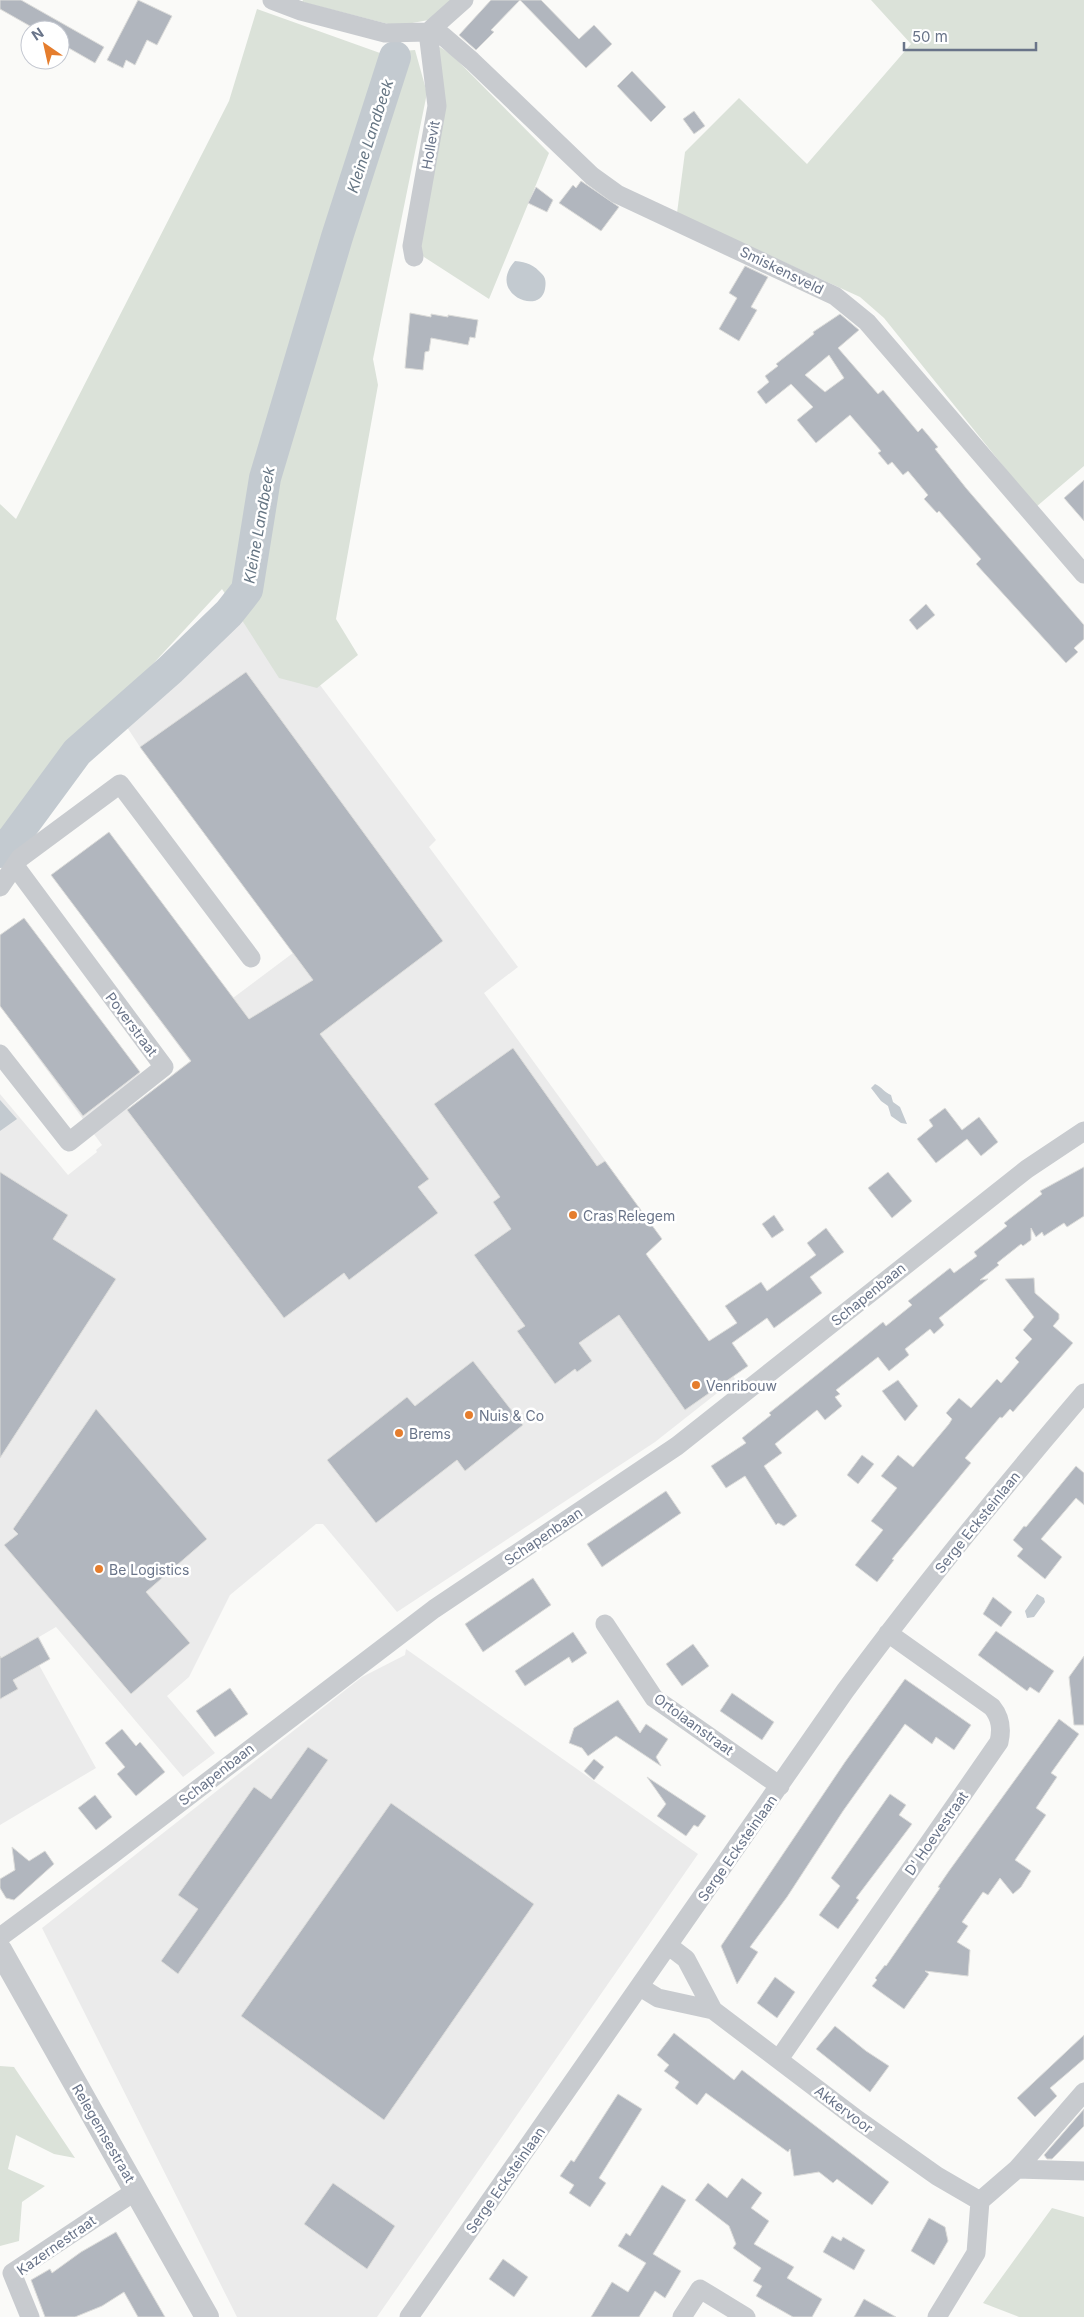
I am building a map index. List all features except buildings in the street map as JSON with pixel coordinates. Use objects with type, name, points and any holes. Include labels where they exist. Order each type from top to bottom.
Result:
[{"type":"street","points":[[272,0],[301,11],[385,33],[428,32],[464,0]]},
{"type":"street","name":"Hollevit","points":[[414,257],[412,246],[438,106],[428,32]]},
{"type":"street","name":"Smiskensveld","points":[[428,32],[443,36],[472,61],[592,176],[617,194],[835,296],[867,322],[1084,574]]},
{"type":"street","points":[[0,887],[20,858],[120,784],[251,958]]},
{"type":"street","name":"Poverstraat","points":[[0,1054],[69,1142],[164,1067],[15,866]]},
{"type":"street","name":"Schapenbaan","points":[[0,1937],[110,1856],[434,1609],[678,1446],[1027,1169],[1084,1131]]},
{"type":"street","name":"Serge Ecksteinlaan","points":[[409,2317],[888,1633],[995,1497],[1084,1393]]},
{"type":"street","name":"Ortolaanstraat","points":[[605,1624],[654,1698],[780,1786]]},
{"type":"street","name":"D' Hoevestraat","points":[[779,2059],[998,1742],[1001,1732],[1000,1720],[992,1707],[888,1633]]},
{"type":"street","name":"Akkervoor","points":[[669,1946],[686,1959],[713,2010]]},
{"type":"street","name":"Relegemsestraat","points":[[0,1950],[208,2317]]},
{"type":"street","name":"Akkervoor","points":[[640,1987],[658,1998],[713,2010],[858,2120],[929,2170],[980,2201]]},
{"type":"street","points":[[937,2317],[976,2254],[980,2201],[1017,2169],[1084,2092]]},
{"type":"street","points":[[1017,2169],[1084,2171]]},
{"type":"street","name":"Kazernestraat","points":[[30,2317],[12,2273],[137,2190]]},
{"type":"street","points":[[682,2317],[700,2289],[746,2317]]},
{"type":"shaded area","points":[[303,0],[452,0],[434,19],[396,26],[302,2]]},
{"type":"shaded area","points":[[871,0],[1084,0],[1084,466],[1036,507],[884,318],[860,297],[677,213],[685,152],[739,98],[807,164],[911,44]]},
{"type":"shaded area","points":[[257,9],[380,53],[415,50],[427,93],[373,359],[378,385],[336,619],[358,655],[317,688],[279,678],[222,589],[0,830],[0,504],[16,519],[229,101]]},
{"type":"shaded area","points":[[440,47],[452,55],[549,153],[489,299],[424,257],[419,250],[435,49]]},
{"type":"shaded area","points":[[515,261],[530,264],[543,276],[545,289],[541,297],[534,301],[526,301],[517,298],[510,291],[507,283],[508,273]]},
{"type":"shaded area","points":[[240,603],[317,681],[436,840],[429,847],[518,967],[484,993],[662,1239],[646,1254],[735,1379],[655,1442],[397,1612],[323,1524],[316,1524],[230,1595],[189,1677],[167,1696],[215,1753],[183,1777],[56,1627],[39,1637],[50,1659],[39,1665],[96,1768],[0,1825],[0,1094],[68,1175],[97,1152],[96,1150],[102,1145],[0,1006],[0,935],[24,918],[140,1073],[128,1109],[190,1061],[51,875],[109,832],[233,998],[293,953],[140,747],[121,718],[158,685]]},
{"type":"shaded area","points":[[875,1084],[891,1095],[893,1102],[900,1107],[907,1124],[901,1123],[891,1116],[888,1106],[881,1101],[871,1088]]},
{"type":"shaded area","points":[[0,1100],[17,1119],[0,1131]]},
{"type":"shaded area","points":[[1037,1594],[1044,1598],[1045,1602],[1034,1617],[1027,1618],[1025,1611]]},
{"type":"shaded area","points":[[406,1649],[698,1854],[377,2317],[237,2317],[42,1928],[362,1677],[405,1655]]},
{"type":"shaded area","points":[[0,2066],[14,2067],[75,2158],[54,2154],[16,2135],[8,2169],[45,2186],[22,2202],[19,2241],[0,2246]]},
{"type":"shaded area","points":[[1052,2208],[1084,2217],[1084,2317],[1019,2317],[983,2303]]},
{"type":"waterway","name":"Kleine Landbeek","points":[[0,852],[13,839],[77,752],[170,670],[229,613],[247,590],[265,478],[337,237],[395,57]]},
{"type":"place","name":"Cras Relegem","points":[[573,1215]]},
{"type":"place","name":"Venribouw","points":[[696,1385]]},
{"type":"place","name":"Nuis & Co","points":[[469,1415]]},
{"type":"place","name":"Brems","points":[[399,1433]]},
{"type":"place","name":"Be Logistics","points":[[99,1569]]}]
